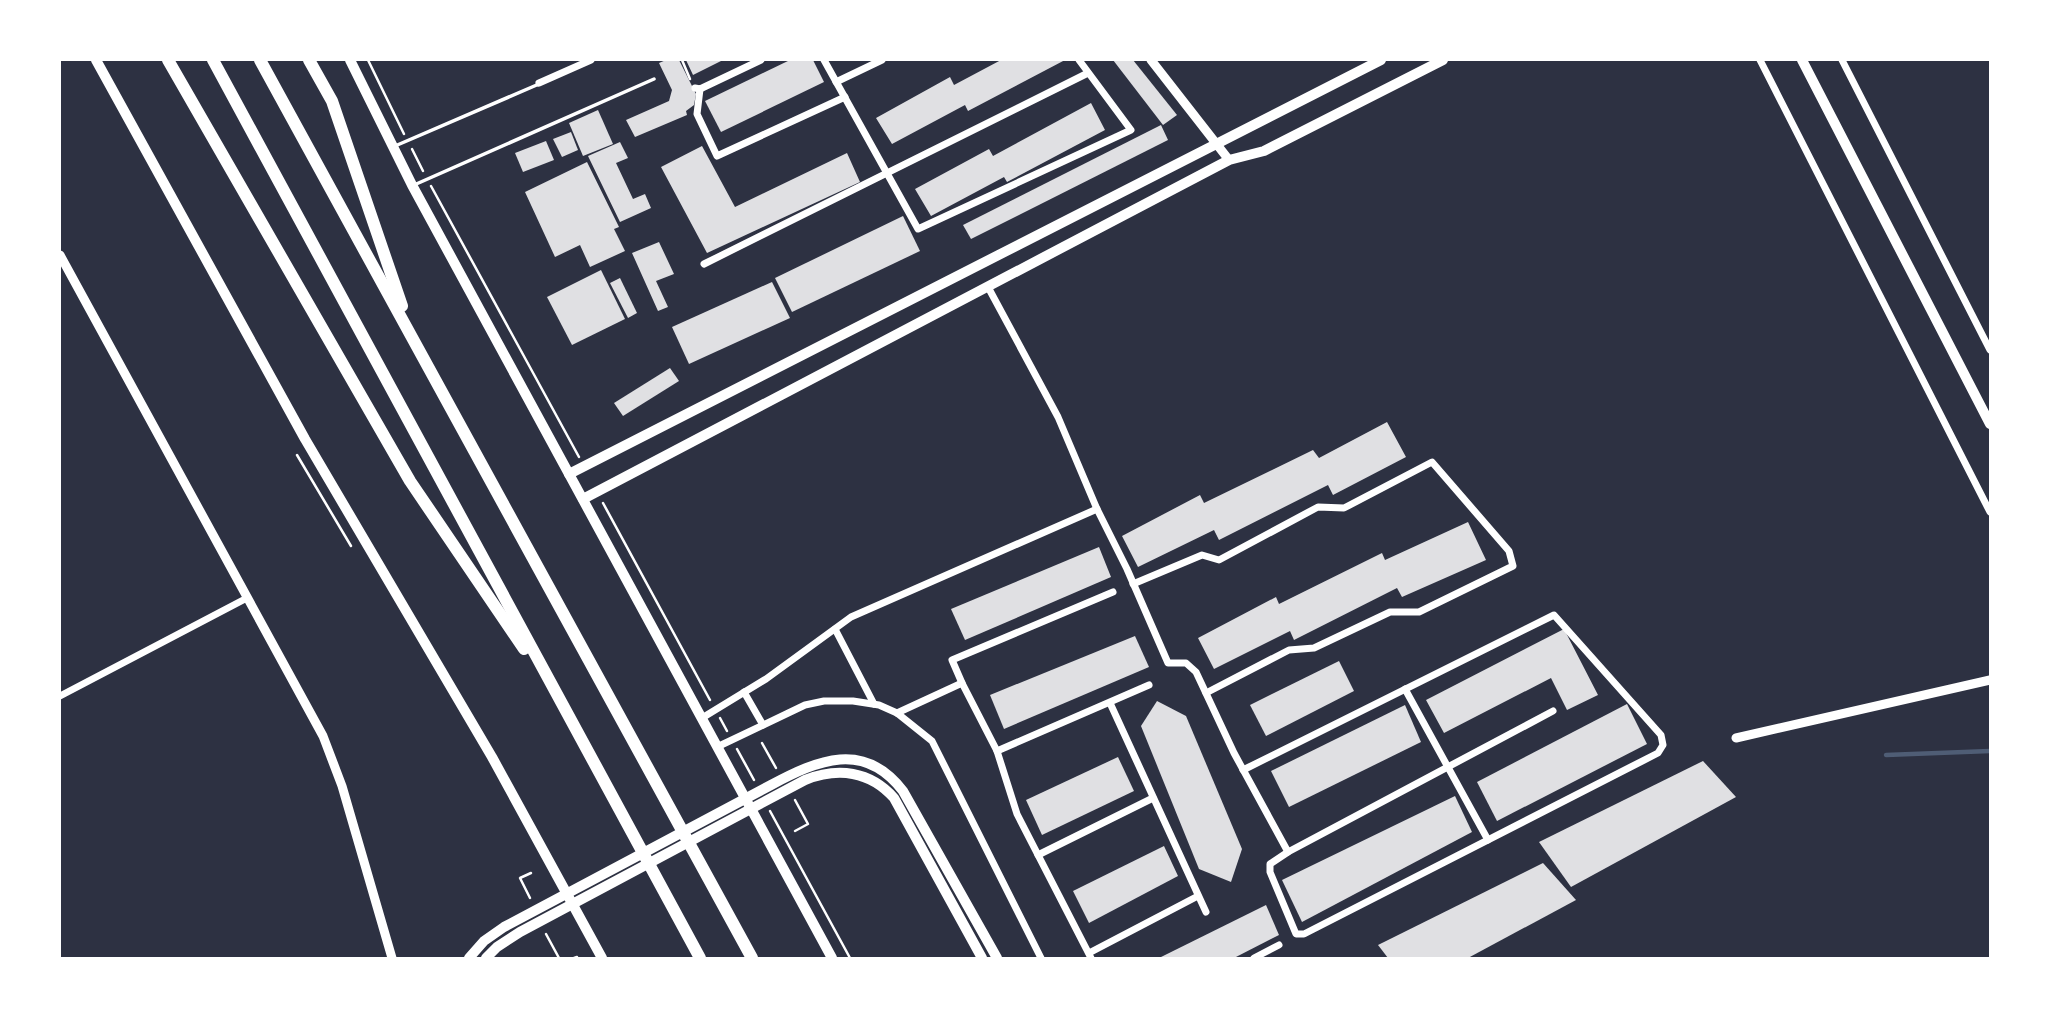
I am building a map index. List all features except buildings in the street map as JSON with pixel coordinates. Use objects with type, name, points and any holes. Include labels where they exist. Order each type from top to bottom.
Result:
[{"type":"highway","points":[[169,60],[410,481],[563,707]]},
{"type":"highway","points":[[213,60],[700,958]]},
{"type":"highway","points":[[260,60],[751,957]]},
{"type":"highway","points":[[310,60],[332,101],[413,340]]},
{"type":"main road","points":[[96,60],[305,439],[492,757],[602,958]]},
{"type":"main road","points":[[350,60],[412,185],[832,958]]},
{"type":"main road","points":[[569,474],[1381,60]]},
{"type":"main road","points":[[583,499],[1229,160],[1264,151],[1443,60]]},
{"type":"main road","points":[[1802,60],[1990,424]]},
{"type":"main road","points":[[486,958],[508,938],[773,790],[804,768],[831,759],[859,760],[882,770],[904,791],[997,958]]},
{"type":"main road","points":[[469,958],[493,934],[546,905],[773,790],[830,773],[857,774],[878,783],[894,798],[982,958]]},
{"type":"street","points":[[539,83],[591,60]]},
{"type":"street","points":[[761,60],[697,88],[697,114],[717,156],[845,97]]},
{"type":"street","points":[[824,60],[918,229],[1131,130],[1079,60]]},
{"type":"street","points":[[836,82],[882,60]]},
{"type":"street","points":[[1152,60],[1229,160]]},
{"type":"street","points":[[1760,60],[1990,512]]},
{"type":"street","points":[[1842,60],[1990,350]]},
{"type":"street","points":[[704,264],[1088,73]]},
{"type":"street","points":[[60,255],[323,736],[333,761],[392,958]]},
{"type":"street","points":[[988,287],[1058,417],[1168,663],[1186,663],[1196,672],[1243,770],[1288,852]]},
{"type":"street","points":[[1133,584],[1202,555],[1219,560],[1318,507],[1344,508],[1432,462],[1509,551],[1513,566],[1419,612],[1390,612],[1314,648],[1289,650],[1206,693]]},
{"type":"street","points":[[702,718],[851,617],[1097,509]]},
{"type":"street","points":[[1113,592],[952,660],[997,751],[1017,814],[1090,956],[1198,896]]},
{"type":"street","points":[[60,696],[247,598]]},
{"type":"street","points":[[1243,770],[1554,615],[1661,735],[1663,745],[1658,753],[1304,934],[1296,934],[1269,872],[1270,864],[1553,711]]},
{"type":"street","points":[[835,629],[874,704]]},
{"type":"street","points":[[1736,738],[1990,680]]},
{"type":"street","points":[[897,713],[962,683]]},
{"type":"street","points":[[997,751],[1149,685]]},
{"type":"street","points":[[1405,689],[1488,840]]},
{"type":"street","points":[[744,692],[763,725]]},
{"type":"street","points":[[717,747],[805,705],[843,701],[874,704],[897,713],[914,724],[932,741],[1041,958]]},
{"type":"street","points":[[1110,703],[1206,912]]},
{"type":"street","points":[[1038,856],[1153,798]]},
{"type":"street","points":[[1254,958],[1279,946]]},
{"type":"lane","points":[[412,185],[654,79]]},
{"type":"lane","points":[[393,147],[539,83]]},
{"type":"path","points":[[368,60],[427,179],[584,467]]},
{"type":"path","points":[[682,60],[697,88]]},
{"type":"path","points":[[597,492],[758,788]]},
{"type":"path","points":[[762,743],[776,768]]},
{"type":"path","points":[[765,800],[850,958]]},
{"type":"path","points":[[795,800],[808,824],[795,831]]},
{"type":"path","points":[[530,898],[520,878],[531,873]]},
{"type":"path","points":[[546,933],[559,958]]},
{"type":"waterway","points":[[1886,755],[1990,751]]}]
